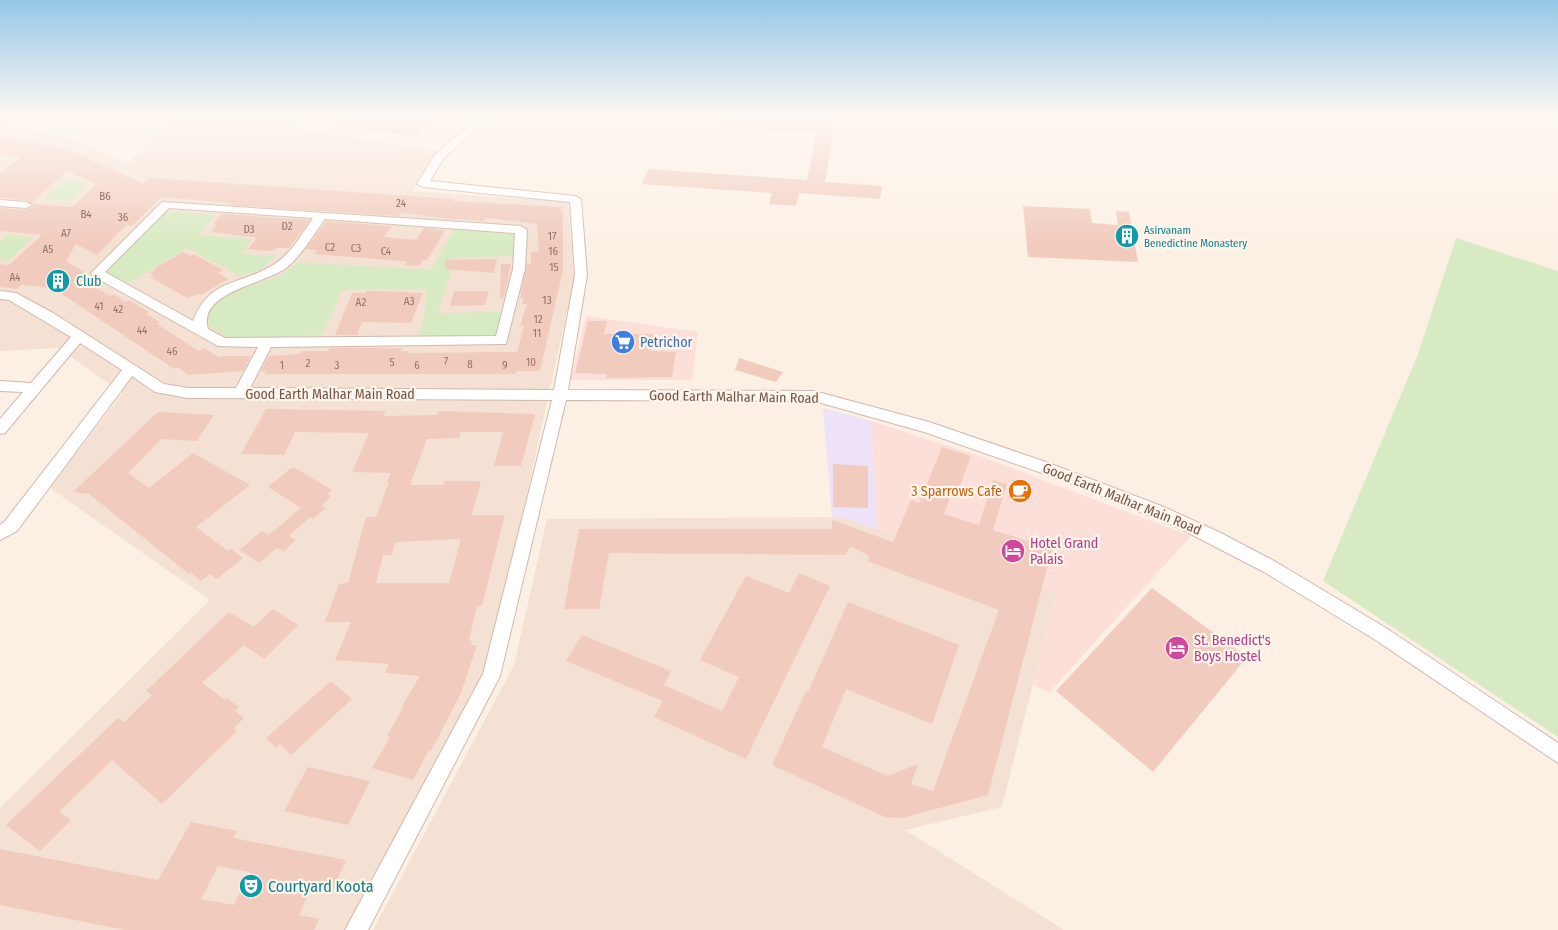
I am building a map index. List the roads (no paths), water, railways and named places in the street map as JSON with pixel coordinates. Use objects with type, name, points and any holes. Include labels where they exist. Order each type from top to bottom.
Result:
[{"type":"street","points":[[356,930],[491,676],[560,394],[580,275],[576,199],[423,184],[438,159]]},
{"type":"street","points":[[0,203],[26,205]]},
{"type":"street","points":[[166,204],[521,230],[519,269],[501,341],[223,343],[202,332],[97,273],[166,204]]},
{"type":"street","points":[[202,332],[199,321],[208,302],[233,285],[268,273],[281,266],[321,216]]},
{"type":"street","name":"Good Earth Malhar Main Road","points":[[0,295],[12,296],[48,316],[160,388],[188,393],[814,396],[871,410],[980,444],[1100,487],[1198,529],[1271,567],[1377,633],[1558,754]]},
{"type":"street","points":[[0,429],[79,336]]},
{"type":"street","points":[[240,394],[267,343]]},
{"type":"street","points":[[0,533],[11,526],[130,368]]},
{"type":"street","points":[[0,386],[34,388]]},
{"type":"place","name":"Asirvanam Benedictine Monastery","points":[[1127,236]]},
{"type":"place","name":"Club","points":[[58,281]]},
{"type":"place","name":"Petrichor","points":[[623,342]]},
{"type":"place","name":"3 Sparrows Cafe","points":[[1020,491]]},
{"type":"place","name":"Hotel Grand Palais","points":[[1013,551]]},
{"type":"place","name":"St. Benedict's Boys Hostel","points":[[1177,648]]},
{"type":"place","name":"Courtyard Koota","points":[[251,886]]}]
